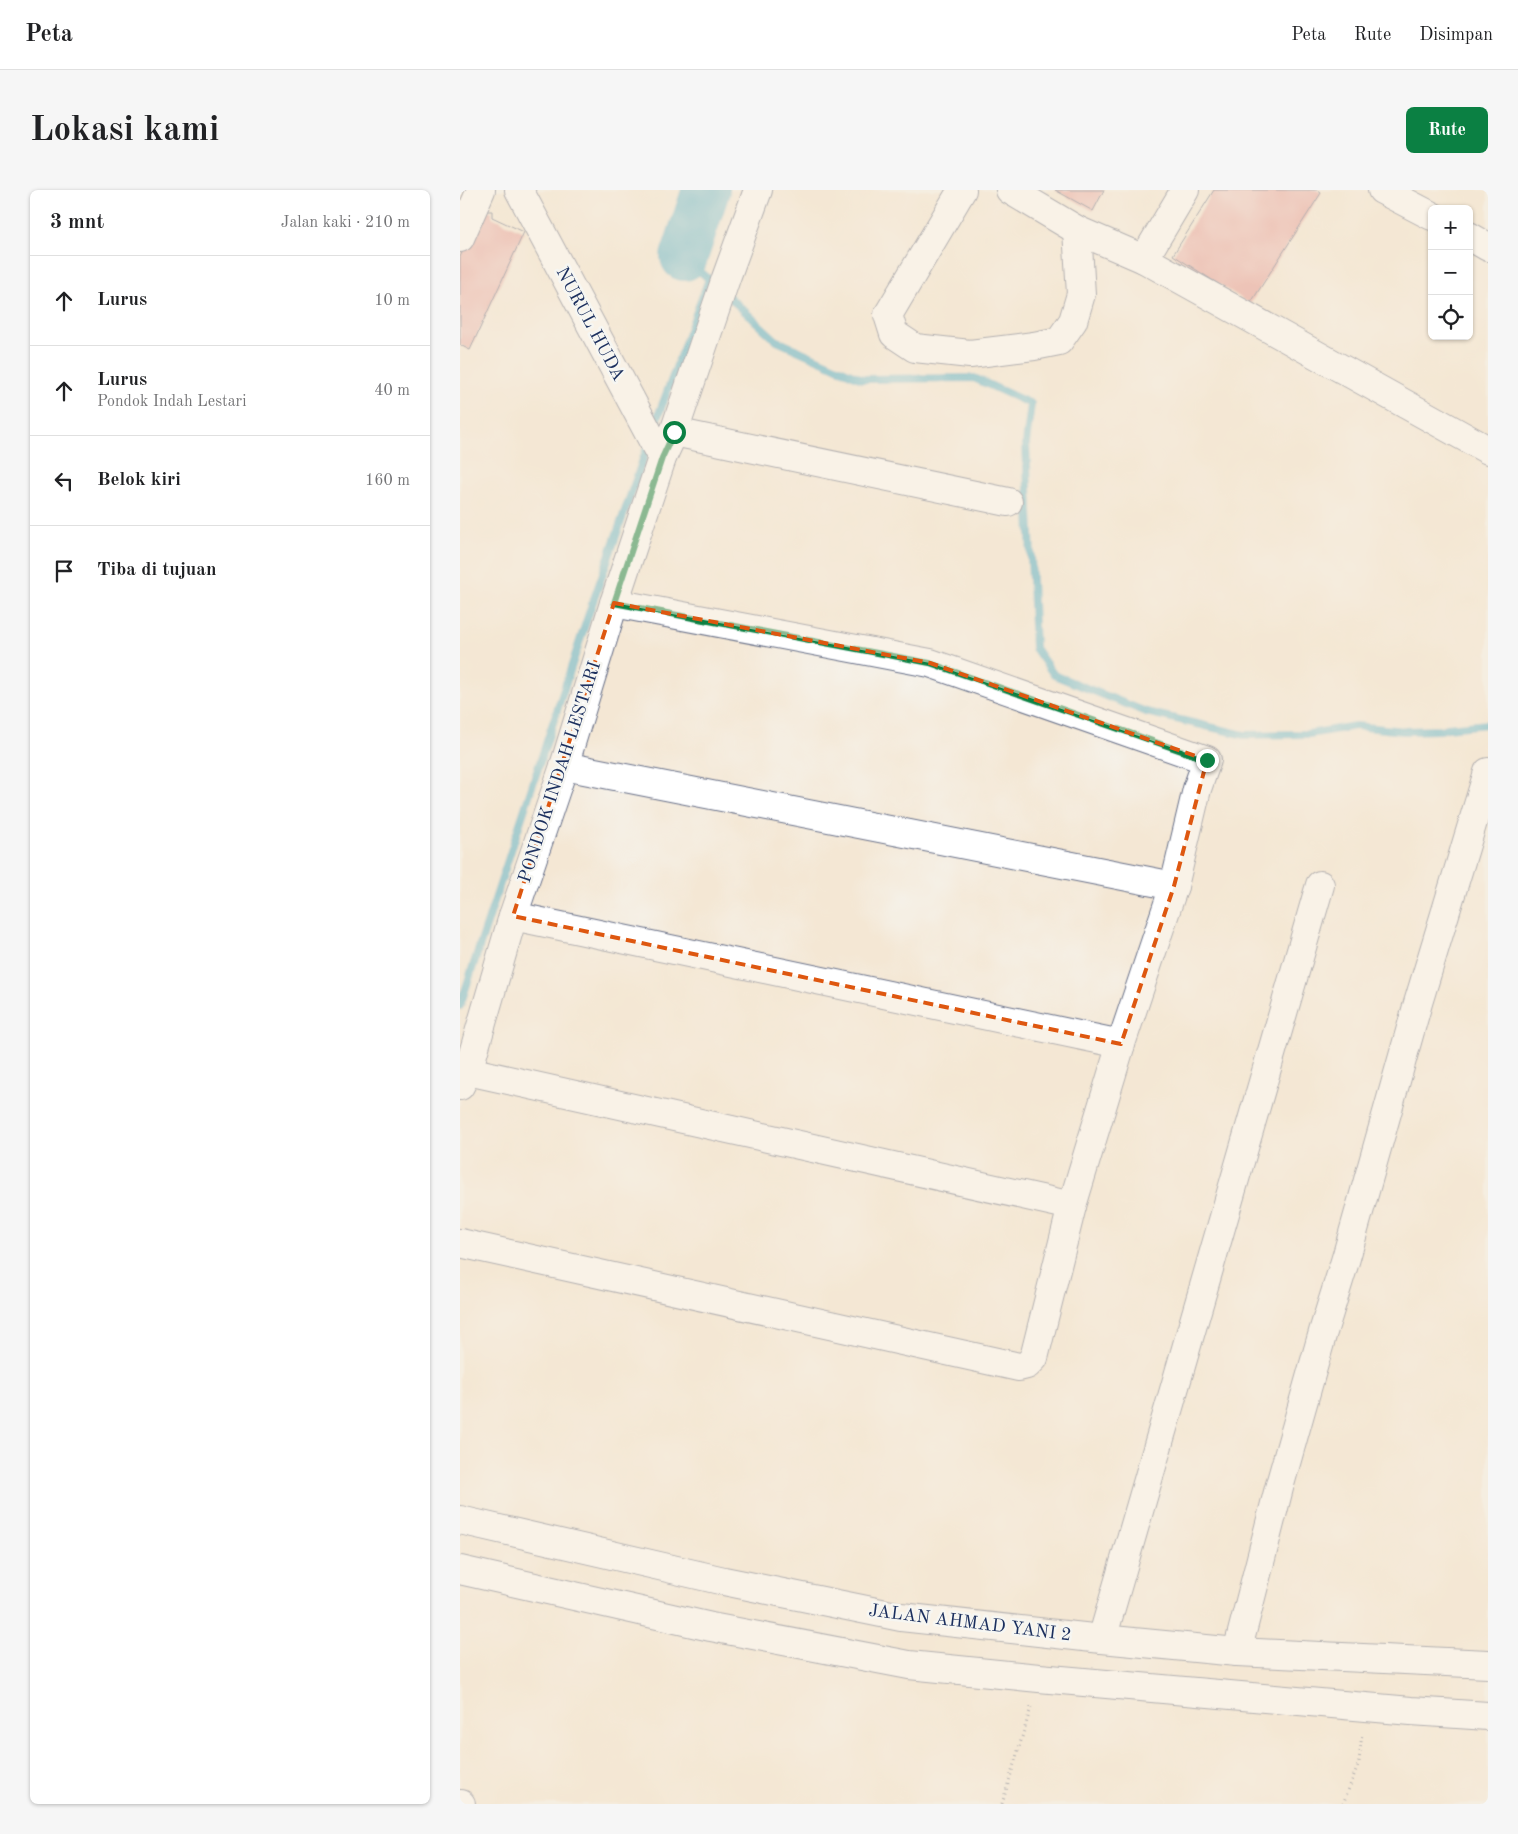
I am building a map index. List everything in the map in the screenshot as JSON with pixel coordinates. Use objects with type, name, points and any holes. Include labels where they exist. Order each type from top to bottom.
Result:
[{"type":"main road","points":[[460,238],[481,190]]},
{"type":"main road","name":"NURUL HUDA","points":[[519,190],[662,458]]},
{"type":"main road","name":"PONDOK INDAH LESTARI","points":[[464,1078],[513,916],[564,766],[614,603],[662,458],[674,432],[758,190]]},
{"type":"main road","points":[[962,190],[888,315],[894,334],[915,348],[970,354],[1059,341],[1073,321],[1080,294],[1077,230]]},
{"type":"main road","points":[[1010,190],[1077,230],[1144,259],[1488,450]]},
{"type":"main road","points":[[1144,259],[1185,190]]},
{"type":"main road","points":[[1382,190],[1428,214]]},
{"type":"main road","points":[[1473,238],[1488,246]]},
{"type":"main road","points":[[674,432],[1008,502]]},
{"type":"main road","points":[[460,1243],[1019,1367],[1027,1364],[1034,1358],[1072,1206],[1121,1044],[1174,886],[1197,789],[1207,760],[930,663],[614,603]]},
{"type":"main road","points":[[564,766],[1174,886]]},
{"type":"main road","points":[[1237,1652],[1284,1470],[1418,1002],[1488,772]]},
{"type":"main road","points":[[1102,1640],[1320,885]]},
{"type":"main road","points":[[513,916],[1121,1044]]},
{"type":"main road","points":[[464,1078],[1072,1206]]},
{"type":"main road","name":"JALAN AHMAD YANI 2","points":[[460,1520],[724,1581],[901,1617],[1102,1640],[1237,1652],[1488,1664]]},
{"type":"main road","points":[[460,1570],[711,1627],[909,1665],[1365,1707],[1488,1716]]},
{"type":"path","points":[[1002,1804],[1039,1678]]},
{"type":"path","points":[[1343,1804],[1359,1762],[1365,1707]]},
{"type":"highlighted area","points":[[614,603],[930,663],[1207,760],[1174,886],[1121,1044],[513,916]]},
{"type":"building","points":[[1055,190],[1104,190],[1093,211]]},
{"type":"building","points":[[1214,190],[1317,190],[1321,193],[1250,304],[1173,255]]},
{"type":"building","points":[[481,211],[492,211],[492,217],[524,232],[470,350],[460,345],[460,257]]},
{"type":"waterway","points":[[684,257],[706,190]]},
{"type":"waterway","points":[[684,257],[718,287]]},
{"type":"waterway","points":[[654,427],[709,279]]},
{"type":"waterway","points":[[727,295],[777,341],[862,379],[974,378],[1031,404],[1026,443],[1035,648],[1054,675],[1146,712],[1244,735],[1309,734],[1355,726],[1404,731],[1441,730],[1488,724]]},
{"type":"waterway","points":[[460,1006],[589,613],[648,445]]},
{"type":"route","points":[[674,432],[662,458],[614,603],[930,663],[1207,760]]}]
